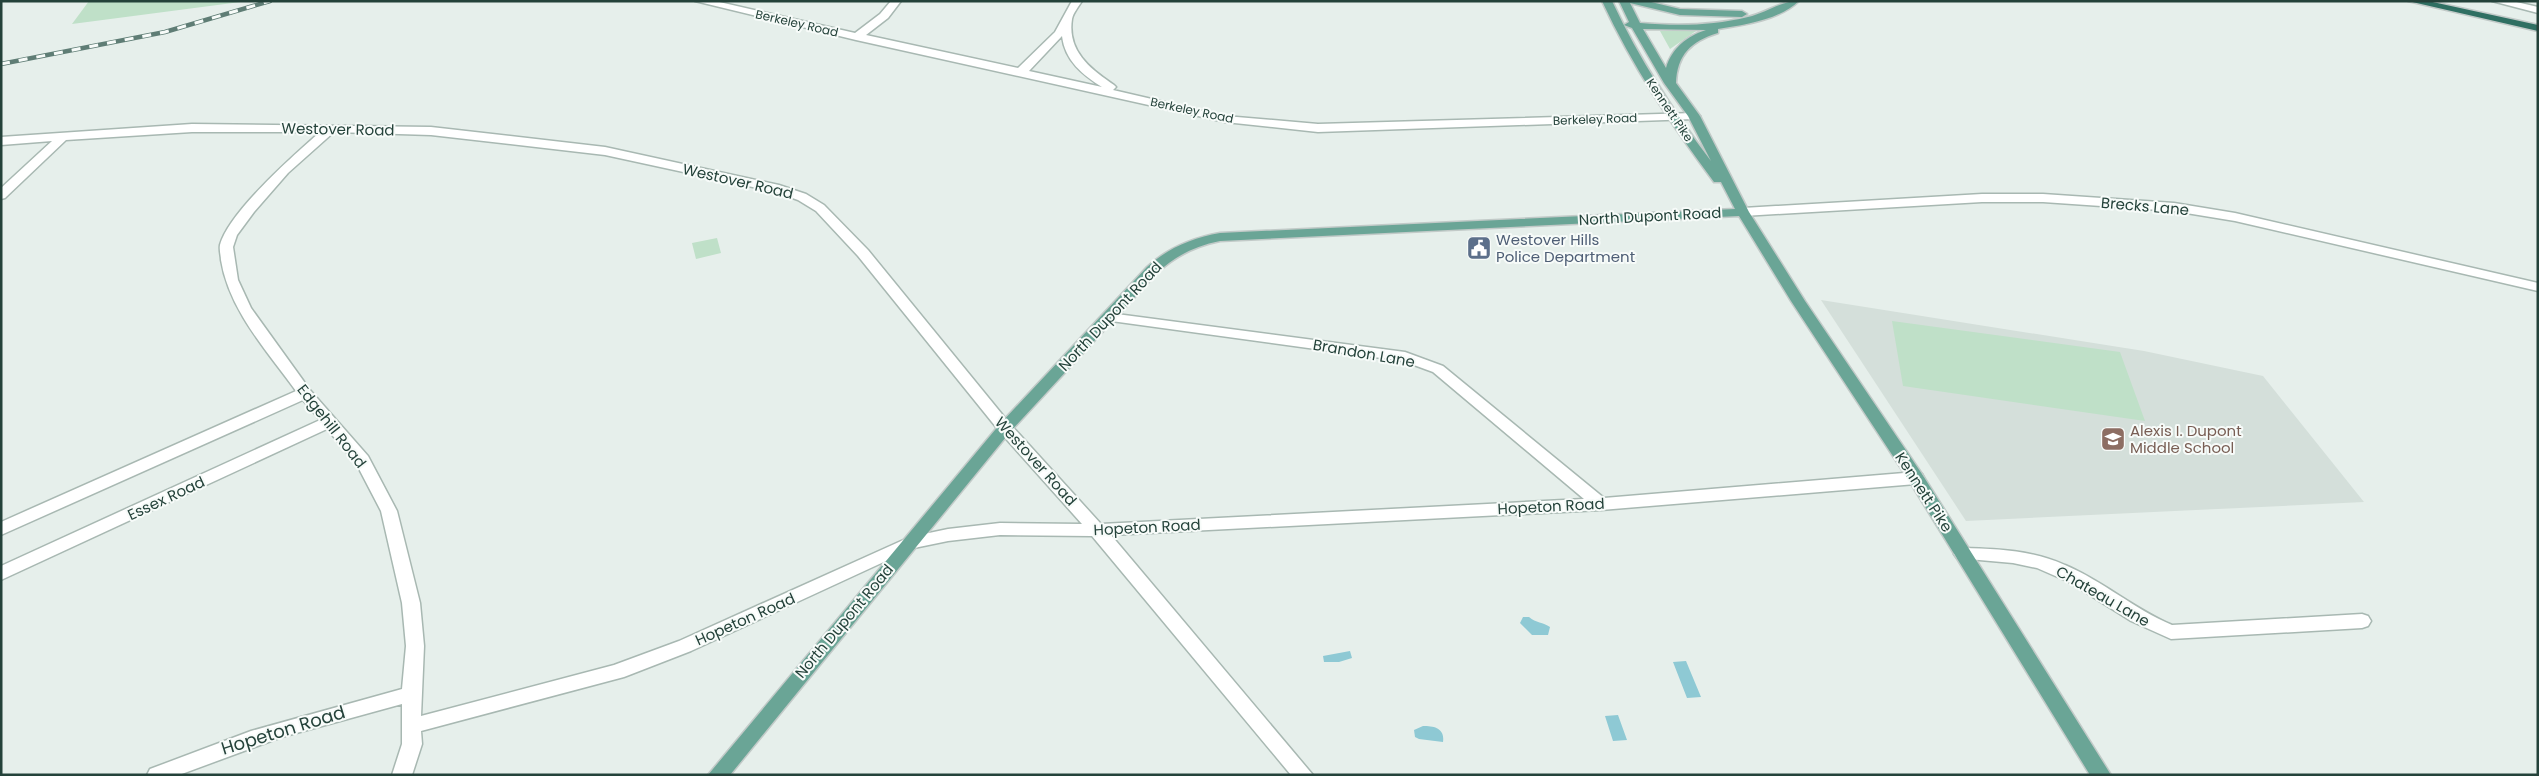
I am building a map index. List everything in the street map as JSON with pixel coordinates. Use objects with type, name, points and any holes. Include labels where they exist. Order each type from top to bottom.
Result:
[{"type":"highway","points":[[2413,1],[2538,28]]},
{"type":"highway","points":[[2449,1],[2538,20]]},
{"type":"main road","name":"Kennett Pike","points":[[1607,1],[1617,24],[1672,117],[1744,212]]},
{"type":"main road","name":"Kennett Pike","points":[[1624,1],[1670,83],[1694,116],[1744,212],[1798,301],[1916,478],[2101,775]]},
{"type":"main road","points":[[1633,1],[1680,12],[1751,17]]},
{"type":"main road","points":[[1670,83],[1672,64],[1684,45],[1708,32],[1791,3]]},
{"type":"main road","points":[[1617,24],[1635,23],[1697,27],[1751,17]]},
{"type":"main road","name":"North Dupont Road","points":[[718,775],[1005,428],[1164,258],[1188,246],[1212,238],[1744,212]]},
{"type":"street","name":"Berkeley Road","points":[[700,1],[856,37],[1022,71],[1224,119],[1318,128],[1694,116]]},
{"type":"street","points":[[856,37],[884,16],[896,1]]},
{"type":"street","points":[[1022,71],[1060,34],[1077,1]]},
{"type":"street","points":[[2497,1],[2538,10]]},
{"type":"street","points":[[1068,20],[1066,38],[1070,50],[1095,77],[1124,95]]},
{"type":"street","name":"Westover Road","points":[[1,142],[192,128],[331,128],[435,131],[605,151],[779,189],[802,196],[833,220],[863,253],[1005,428],[1097,530],[1303,775]]},
{"type":"street","name":"Edgehill Road","points":[[331,128],[284,170],[231,235],[226,247],[231,280],[244,308],[305,393],[331,421],[362,460],[389,511],[411,603],[415,646],[411,694],[412,744],[399,774]]},
{"type":"street","points":[[1,195],[62,138]]},
{"type":"street","name":"Brecks Lane","points":[[1744,212],[1982,198],[2043,198],[2174,207],[2235,217],[2538,287]]},
{"type":"street","name":"Brandon Lane","points":[[1109,317],[1405,357],[1438,369],[1601,504]]},
{"type":"street","points":[[1,529],[305,393]]},
{"type":"street","name":"Essex Road","points":[[1,574],[331,421]]},
{"type":"street","name":"Hopeton Road","points":[[412,726],[616,672],[685,646],[910,543],[948,535],[1000,528],[1097,530],[1601,504],[1916,478]]},
{"type":"street","name":"Chateau Lane","points":[[1964,554],[2017,556],[2043,563],[2069,575],[2145,622],[2171,632],[2362,620]]},
{"type":"street","name":"Hopeton Road","points":[[157,775],[212,751],[301,722],[411,694]]},
{"type":"shaded area","name":"Alexis I. Dupont Middle School","points":[[1821,300],[2144,351],[2263,376],[2364,502],[1966,521]]},
{"type":"green space","points":[[89,1],[248,1],[72,24]]},
{"type":"green space","points":[[1660,31],[1696,31],[1670,49]]},
{"type":"green space","points":[[717,238],[721,253],[696,259],[692,243]]},
{"type":"green space","points":[[1892,321],[2120,352],[2145,421],[1903,386]]},
{"type":"water","points":[[1523,617],[1529,617],[1550,627],[1548,635],[1532,635],[1520,623]]},
{"type":"water","points":[[1350,651],[1352,658],[1339,662],[1324,662],[1323,656]]},
{"type":"water","points":[[1686,661],[1701,697],[1687,698],[1673,662]]},
{"type":"water","points":[[1618,715],[1627,740],[1613,741],[1605,716]]},
{"type":"water","points":[[1423,726],[1438,729],[1442,734],[1443,742],[1415,737],[1414,730]]},
{"type":"railway","points":[[1,64],[165,32],[270,1]]},
{"type":"place","name":"Westover Hills Police Department","points":[[1479,248]]},
{"type":"place","name":"Alexis I. Dupont Middle School","points":[[2113,439]]}]
